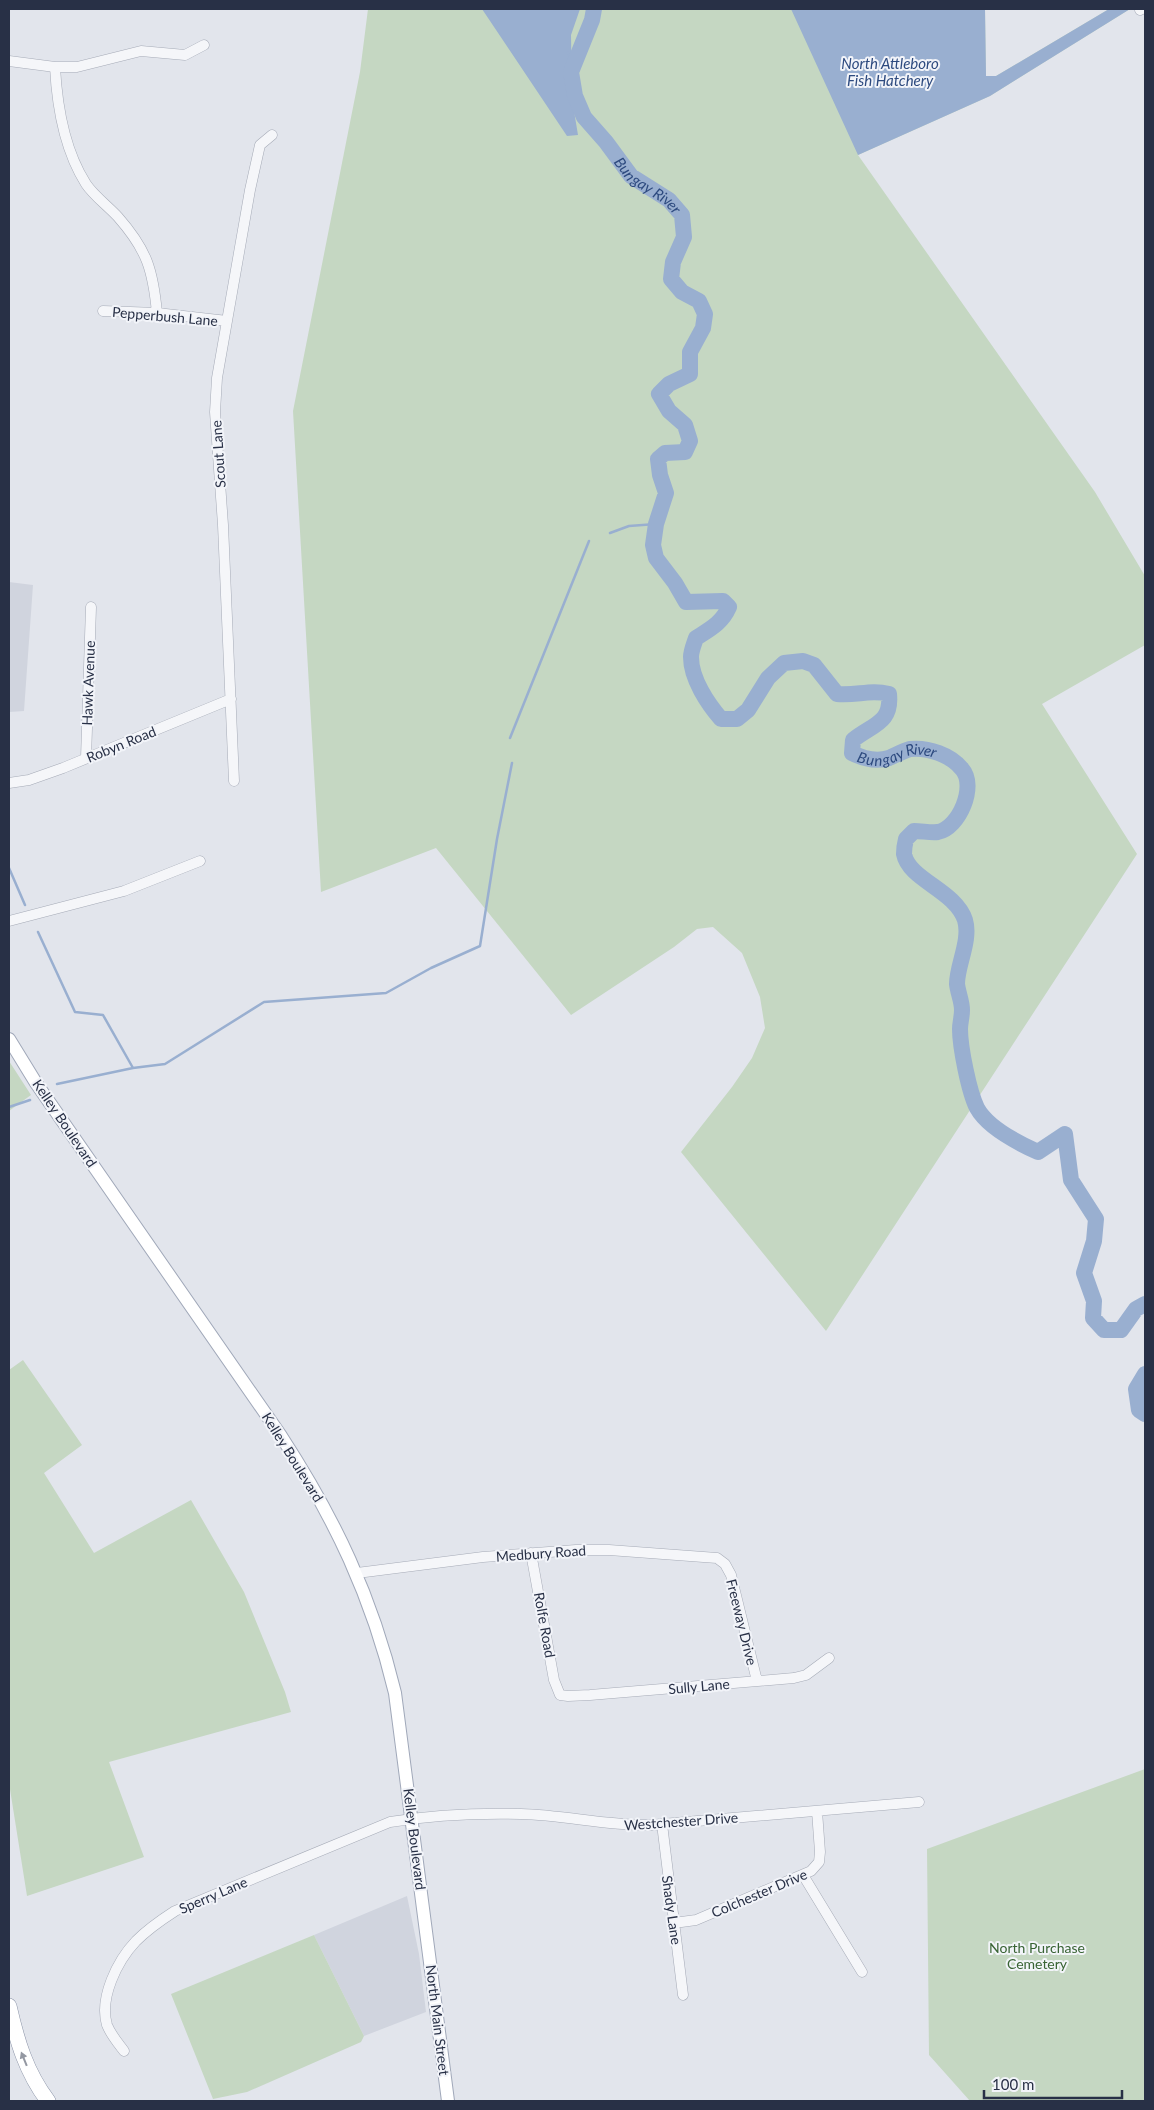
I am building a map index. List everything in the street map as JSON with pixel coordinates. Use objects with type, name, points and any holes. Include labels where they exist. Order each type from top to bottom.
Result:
[{"type":"highway","points":[[9,2006],[23,2058],[36,2084],[48,2101]]},
{"type":"main road","name":"Kelley Boulevard","points":[[9,1039],[36,1083],[282,1436],[313,1485],[357,1573],[385,1651],[395,1693],[428,1939]]},
{"type":"main road","name":"North Main Street","points":[[428,1939],[448,2101]]},
{"type":"street","points":[[9,61],[55,67],[77,67],[141,50],[185,55],[204,45]]},
{"type":"street","points":[[55,67],[59,105],[73,161],[87,186],[118,217],[143,250],[154,283],[157,313]]},
{"type":"street","name":"Scout Lane","points":[[234,781],[232,699],[215,412],[217,378],[250,190],[260,145],[272,135]]},
{"type":"street","name":"Pepperbush Lane","points":[[103,311],[157,313],[227,321]]},
{"type":"street","name":"Hawk Avenue","points":[[86,758],[91,607]]},
{"type":"street","name":"Robyn Road","points":[[9,783],[30,780],[232,699]]},
{"type":"street","points":[[9,922],[124,891],[200,861]]},
{"type":"street","name":"Medbury Road","points":[[357,1573],[414,1565],[576,1550],[609,1550],[714,1558],[725,1564]]},
{"type":"street","name":"Rolfe Road","points":[[531,1553],[554,1680],[557,1689],[562,1695]]},
{"type":"street","name":"Freeway Drive","points":[[725,1564],[731,1575],[757,1681]]},
{"type":"street","name":"Sully Lane","points":[[562,1695],[590,1695],[806,1675],[818,1668],[829,1658]]},
{"type":"street","name":"Westchester Drive","points":[[412,1819],[521,1814],[610,1825],[662,1824],[919,1802]]},
{"type":"street","name":"Colchester Drive","points":[[674,1923],[696,1920],[811,1872],[819,1862],[818,1811]]},
{"type":"street","name":"Sperry Lane","points":[[124,2051],[110,2032],[107,2024],[107,1999],[112,1980],[121,1962],[134,1942],[155,1924],[175,1910],[368,1830],[390,1822],[412,1819]]},
{"type":"street","name":"Shady Lane","points":[[662,1824],[683,1995]]},
{"type":"street","points":[[803,1875],[862,1972]]},
{"type":"shaded area","points":[[9,582],[33,585],[24,711],[9,712]]},
{"type":"shaded area","points":[[407,1896],[419,1954],[426,2012],[364,2036],[314,1935]]},
{"type":"green space","points":[[368,9],[985,9],[986,76],[996,76],[1109,9],[1130,9],[990,96],[858,155],[1095,492],[1145,576],[1145,645],[1042,704],[1137,854],[826,1331],[681,1152],[732,1087],[752,1058],[765,1028],[760,997],[742,953],[713,927],[697,929],[674,947],[571,1015],[436,848],[321,892],[293,411],[360,72]]},
{"type":"green space","points":[[9,1061],[31,1095],[9,1111]]},
{"type":"green space","points":[[23,1360],[82,1445],[44,1473],[94,1553],[191,1500],[244,1592],[285,1692],[291,1712],[109,1762],[144,1857],[27,1896],[9,1783],[9,1370]]},
{"type":"green space","name":"North Purchase Cemetery","points":[[1145,1769],[1145,2101],[970,2101],[929,2055],[927,1849]]},
{"type":"green space","points":[[314,1935],[364,2036],[361,2042],[247,2092],[213,2099],[171,1994]]},
{"type":"water","points":[[482,9],[580,9],[571,35],[572,99],[578,135],[567,136]]},
{"type":"water","name":"North Attleboro Fish Hatchery","points":[[791,9],[985,9],[986,76],[996,76],[1109,9],[1130,9],[990,96],[858,155]]},
{"type":"waterway","name":"Bungay River","points":[[594,9],[592,20],[571,72],[575,96],[584,117],[606,142],[631,176],[669,200],[682,215],[684,237],[673,262],[671,279],[682,292],[699,301],[705,314],[703,328],[690,352],[690,374],[669,384],[659,394],[669,411],[685,425],[690,441],[685,452],[665,453],[658,459],[660,475],[666,493],[656,524],[653,545],[656,558],[675,583],[686,602],[723,601],[729,607],[719,621],[696,638],[691,657],[697,682],[706,699],[721,719],[737,719],[748,710],[768,678],[784,663],[803,661],[814,665],[837,694],[876,692],[889,694],[889,704],[884,717],[880,722],[853,740],[852,753],[879,760],[910,749],[924,749],[945,756],[962,769],[968,785],[967,795],[959,815],[946,829],[938,832],[914,831],[906,839],[904,854],[914,871],[952,901],[960,910],[965,920],[966,936],[957,984],[962,1007],[960,1029],[962,1047],[968,1081],[974,1101],[988,1122],[1013,1139],[1038,1152],[1065,1134],[1071,1180],[1096,1219],[1094,1241],[1084,1273],[1094,1301],[1093,1318],[1104,1330],[1121,1330],[1136,1309],[1145,1304]]},
{"type":"waterway","points":[[568,53],[577,55]]},
{"type":"waterway","points":[[610,533],[629,526],[656,524]]},
{"type":"waterway","points":[[510,738],[589,541]]},
{"type":"waterway","points":[[38,932],[75,1012],[103,1015],[133,1068],[165,1064],[264,1002],[386,993],[431,968],[480,946],[497,839],[512,763]]},
{"type":"waterway","points":[[9,868],[25,905]]},
{"type":"waterway","points":[[57,1084],[133,1068]]},
{"type":"waterway","points":[[9,1107],[30,1100]]},
{"type":"waterway","name":"Bungay River","points":[[1145,1374],[1136,1389],[1139,1410],[1145,1414]]}]
